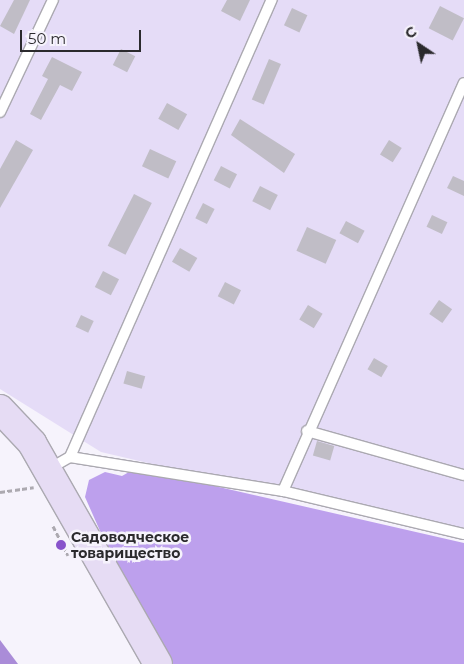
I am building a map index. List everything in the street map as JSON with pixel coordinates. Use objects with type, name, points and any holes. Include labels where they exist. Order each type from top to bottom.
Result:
[{"type":"street","points":[[0,409],[18,425],[54,471],[158,664]]},
{"type":"lane","points":[[0,112],[53,0]]},
{"type":"lane","points":[[272,0],[54,471],[283,491],[464,534]]},
{"type":"lane","points":[[283,491],[307,432],[464,83]]},
{"type":"lane","points":[[307,432],[464,475]]},
{"type":"path","points":[[0,492],[54,471]]},
{"type":"shaded area","points":[[0,0],[464,0],[464,537],[101,452],[0,389]]},
{"type":"shaded area","points":[[136,468],[464,543],[464,664],[172,664],[112,558],[85,497],[89,480],[105,472],[122,476]]},
{"type":"shaded area","points":[[0,640],[18,664],[0,664]]},
{"type":"building","points":[[14,0],[30,0],[14,34],[0,26]]},
{"type":"building","points":[[227,0],[250,0],[240,21],[221,11]]},
{"type":"building","points":[[440,6],[464,18],[453,41],[429,28]]},
{"type":"building","points":[[292,8],[307,15],[299,32],[284,25]]},
{"type":"building","points":[[121,49],[135,56],[127,72],[113,65]]},
{"type":"building","points":[[52,57],[82,72],[72,91],[60,85],[41,120],[30,114],[48,79],[42,76]]},
{"type":"building","points":[[269,59],[281,64],[264,105],[252,100]]},
{"type":"building","points":[[167,103],[187,114],[178,130],[158,119]]},
{"type":"building","points":[[240,119],[295,154],[284,173],[231,135]]},
{"type":"building","points":[[16,140],[33,150],[0,208],[0,169]]},
{"type":"building","points":[[389,140],[402,148],[393,162],[380,154]]},
{"type":"building","points":[[150,149],[176,161],[168,178],[142,166]]},
{"type":"building","points":[[221,166],[237,174],[230,188],[214,180]]},
{"type":"building","points":[[453,176],[464,181],[464,196],[447,188]]},
{"type":"building","points":[[260,186],[278,195],[270,210],[252,201]]},
{"type":"building","points":[[134,194],[152,203],[125,255],[108,246]]},
{"type":"building","points":[[203,203],[215,209],[207,224],[195,218]]},
{"type":"building","points":[[432,215],[447,222],[442,234],[427,227]]},
{"type":"building","points":[[346,221],[365,231],[358,243],[339,233]]},
{"type":"building","points":[[307,227],[336,240],[326,264],[296,251]]},
{"type":"building","points":[[180,248],[197,258],[189,272],[172,262]]},
{"type":"building","points":[[103,271],[119,279],[111,295],[95,287]]},
{"type":"building","points":[[225,282],[241,290],[234,304],[218,296]]},
{"type":"building","points":[[439,300],[452,309],[442,323],[429,314]]},
{"type":"building","points":[[308,305],[323,314],[314,328],[299,320]]},
{"type":"building","points":[[81,315],[94,321],[88,333],[76,327]]},
{"type":"building","points":[[374,358],[388,366],[381,377],[368,369]]},
{"type":"building","points":[[127,371],[145,376],[142,389],[123,383]]},
{"type":"building","points":[[317,441],[334,446],[330,460],[313,455]]},
{"type":"place","name":"Садоводческое товарищество","points":[[61,545]]}]
